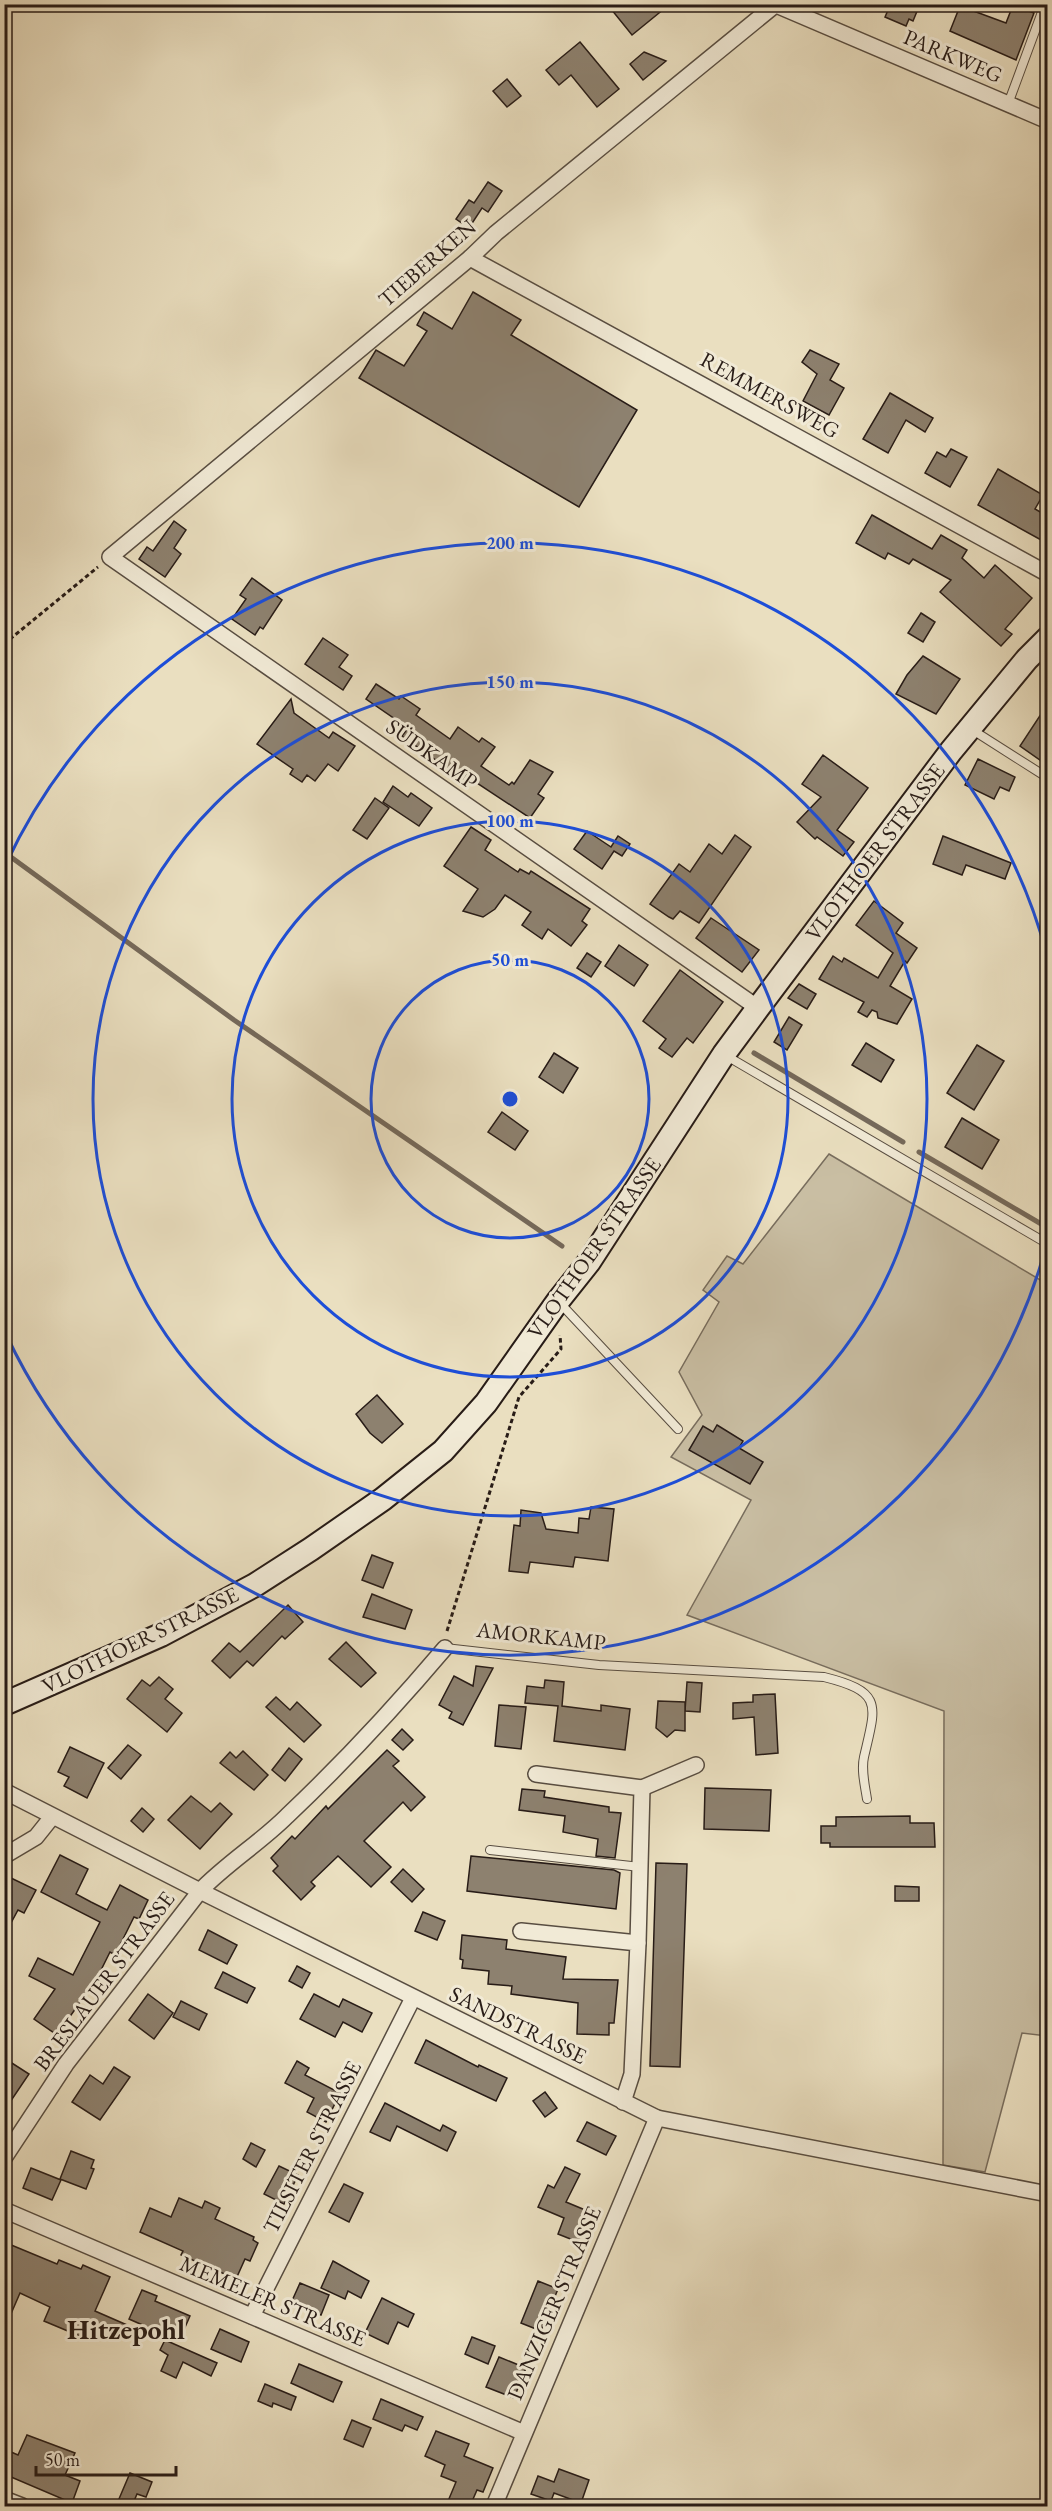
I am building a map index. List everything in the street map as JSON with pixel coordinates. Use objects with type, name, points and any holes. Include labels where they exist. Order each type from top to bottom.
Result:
[{"type":"street","name":"PARKWEG","points":[[774,5],[1047,121]]},
{"type":"street","name":"TIEBERKEN","points":[[110,557],[470,258],[496,233],[774,5]]},
{"type":"street","name":"REMMERSWEG","points":[[470,258],[1047,574]]},
{"type":"street","name":"SÜDKAMP","points":[[110,557],[758,1008]]},
{"type":"street","name":"VLOTHOER STRASSE","points":[[4,1704],[162,1635],[255,1585],[383,1499],[443,1451],[486,1403],[589,1262],[724,1054],[758,1008],[970,728],[1047,638]]},
{"type":"street","name":"AMORKAMP","points":[[200,1891],[219,1872],[286,1818],[386,1718],[446,1648]]},
{"type":"street","points":[[536,1774],[642,1788],[696,1765]]},
{"type":"street","points":[[623,2102],[632,2074],[642,1788]]},
{"type":"street","name":"SANDSTRASSE","points":[[4,1791],[413,1998],[657,2118],[1047,2194]]},
{"type":"street","points":[[4,1856],[36,1837],[52,1817]]},
{"type":"street","name":"BRESLAUER STRASSE","points":[[4,2157],[66,2064],[200,1891]]},
{"type":"street","points":[[521,1931],[638,1943]]},
{"type":"street","name":"TILSITER STRASSE","points":[[252,2316],[413,1998]]},
{"type":"street","name":"DANZIGER STRASSE","points":[[494,2506],[657,2118]]},
{"type":"street","name":"MEMELER STRASSE","points":[[4,2210],[524,2433]]},
{"type":"street","points":[[4,2499],[22,2506]]},
{"type":"lane","points":[[1008,104],[1045,4]]},
{"type":"lane","points":[[970,728],[1047,778]]},
{"type":"lane","points":[[724,1054],[1047,1244]]},
{"type":"lane","points":[[554,1307],[678,1429]]},
{"type":"lane","name":"AMORKAMP","points":[[446,1648],[599,1665],[824,1677],[854,1684],[867,1696],[874,1714],[864,1759],[867,1799]]},
{"type":"lane","points":[[490,1850],[640,1867]]},
{"type":"path","points":[[4,644],[110,557]]},
{"type":"path","points":[[446,1648],[447,1625],[519,1397],[561,1349],[554,1307]]},
{"type":"shaded area","points":[[829,1154],[1047,1284],[1047,2036],[1022,2033],[985,2172],[943,2165],[944,1711],[687,1615],[751,1500],[671,1457],[702,1415],[679,1372],[719,1302],[703,1290],[727,1256],[743,1264]]},
{"type":"building","points":[[607,4],[670,4],[632,35]]},
{"type":"building","points":[[876,4],[920,4],[913,21],[909,19],[906,26],[885,17],[888,10]]},
{"type":"building","points":[[1013,5],[1034,13],[1016,60],[950,31],[960,6],[1006,23]]},
{"type":"building","points":[[580,42],[619,89],[597,107],[571,75],[559,85],[546,70]]},
{"type":"building","points":[[644,52],[666,61],[643,80],[630,64]]},
{"type":"building","points":[[507,79],[521,96],[507,107],[493,91]]},
{"type":"building","points":[[488,182],[502,191],[488,212],[482,208],[469,228],[456,219],[469,200],[474,203]]},
{"type":"building","points":[[473,292],[521,320],[511,335],[637,410],[579,507],[359,378],[376,350],[404,366],[427,331],[417,325],[424,312],[452,329]]},
{"type":"building","points":[[810,350],[839,364],[830,380],[844,388],[829,415],[803,401],[817,374],[802,362]]},
{"type":"building","points":[[890,393],[933,418],[925,432],[906,420],[888,453],[863,439]]},
{"type":"building","points":[[951,449],[967,457],[950,487],[925,473],[937,452],[946,457]]},
{"type":"building","points":[[998,469],[1043,495],[1035,509],[1047,516],[1043,541],[978,505]]},
{"type":"building","points":[[872,515],[932,549],[941,535],[967,550],[962,558],[984,578],[995,565],[1032,598],[1005,629],[1012,634],[1001,646],[940,592],[951,580],[913,559],[909,564],[888,553],[885,559],[856,543]]},
{"type":"building","points":[[174,521],[186,530],[174,548],[181,554],[165,577],[139,559],[147,547],[153,551]]},
{"type":"building","points":[[252,578],[282,600],[263,629],[260,627],[255,635],[232,619],[246,599],[240,595]]},
{"type":"building","points":[[921,613],[935,622],[923,642],[908,633]]},
{"type":"building","points":[[323,638],[348,655],[339,667],[352,676],[343,690],[305,664]]},
{"type":"building","points":[[923,656],[960,679],[936,714],[896,694],[907,675]]},
{"type":"building","points":[[376,684],[399,699],[401,696],[420,709],[416,715],[450,739],[458,727],[479,742],[482,738],[495,747],[481,766],[509,785],[512,782],[514,784],[530,760],[553,772],[538,794],[544,798],[530,818],[471,779],[468,783],[402,736],[408,728],[366,699]]},
{"type":"building","points":[[291,699],[294,713],[329,738],[333,732],[355,746],[338,771],[328,764],[315,781],[307,775],[302,782],[290,774],[293,769],[257,744]]},
{"type":"building","points":[[1047,705],[1047,765],[1020,746]]},
{"type":"building","points":[[823,755],[868,788],[837,830],[854,842],[843,856],[817,837],[815,839],[797,822],[821,797],[802,784]]},
{"type":"building","points":[[978,759],[1015,777],[1009,791],[1000,787],[994,799],[965,785]]},
{"type":"building","points":[[393,786],[408,797],[411,793],[432,808],[419,826],[383,802]]},
{"type":"building","points":[[375,798],[389,808],[367,839],[353,830]]},
{"type":"building","points":[[471,827],[491,840],[485,850],[518,872],[520,869],[529,874],[531,871],[590,909],[582,921],[587,925],[571,946],[548,929],[542,939],[522,925],[531,912],[505,895],[495,909],[483,917],[463,911],[478,889],[444,866]]},
{"type":"building","points":[[587,831],[611,847],[618,836],[630,844],[622,856],[614,851],[602,869],[574,849]]},
{"type":"building","points":[[735,835],[751,847],[699,923],[680,911],[673,919],[650,904],[679,864],[690,872],[709,844],[722,854]]},
{"type":"building","points":[[943,836],[1011,863],[1005,879],[966,865],[962,875],[933,864]]},
{"type":"building","points":[[874,901],[903,923],[896,933],[917,948],[907,963],[905,961],[890,986],[912,999],[897,1024],[878,1018],[877,1012],[872,1010],[867,1017],[858,1012],[864,1002],[819,979],[833,956],[842,962],[844,958],[878,978],[893,953],[856,925]]},
{"type":"building","points":[[711,918],[759,950],[742,972],[696,938]]},
{"type":"building","points":[[619,945],[648,965],[634,986],[605,966]]},
{"type":"building","points":[[587,953],[601,962],[591,977],[577,968]]},
{"type":"building","points":[[680,970],[723,1002],[693,1043],[687,1038],[672,1057],[659,1048],[666,1039],[643,1021]]},
{"type":"building","points":[[799,984],[816,994],[807,1009],[788,998]]},
{"type":"building","points":[[789,1017],[802,1025],[787,1050],[774,1042]]},
{"type":"building","points":[[866,1043],[894,1060],[881,1082],[852,1065]]},
{"type":"building","points":[[977,1045],[1004,1061],[974,1110],[947,1093]]},
{"type":"building","points":[[554,1053],[578,1068],[563,1093],[539,1077]]},
{"type":"building","points":[[502,1112],[528,1131],[515,1150],[488,1132]]},
{"type":"building","points":[[962,1118],[999,1140],[982,1169],[945,1147]]},
{"type":"building","points":[[377,1395],[403,1424],[382,1443],[370,1433],[356,1414]]},
{"type":"building","points":[[717,1425],[743,1441],[739,1448],[763,1462],[750,1484],[689,1450],[703,1426],[713,1432]]},
{"type":"building","points":[[591,1507],[614,1509],[608,1561],[575,1557],[573,1567],[530,1562],[528,1573],[509,1571],[514,1525],[520,1526],[521,1510],[541,1513],[546,1529],[578,1533],[579,1518],[589,1519]]},
{"type":"building","points":[[372,1555],[393,1563],[383,1588],[362,1580]]},
{"type":"building","points":[[372,1594],[412,1610],[405,1629],[363,1617]]},
{"type":"building","points":[[288,1605],[303,1622],[285,1639],[282,1636],[253,1666],[247,1661],[230,1678],[212,1661],[229,1643],[240,1652]]},
{"type":"building","points":[[346,1642],[376,1673],[361,1687],[329,1659]]},
{"type":"building","points":[[476,1666],[493,1668],[463,1725],[449,1718],[452,1712],[439,1705],[454,1676],[473,1686]]},
{"type":"building","points":[[159,1677],[173,1689],[165,1699],[182,1713],[167,1732],[127,1699],[142,1680],[150,1686]]},
{"type":"building","points":[[545,1680],[564,1682],[562,1706],[601,1711],[601,1705],[630,1709],[625,1750],[554,1741],[558,1706],[525,1703],[527,1686],[544,1688]]},
{"type":"building","points":[[687,1682],[702,1683],[700,1712],[685,1711]]},
{"type":"building","points":[[775,1694],[778,1753],[756,1755],[754,1717],[733,1719],[733,1703],[753,1702],[753,1695]]},
{"type":"building","points":[[276,1697],[290,1710],[297,1702],[321,1725],[304,1742],[266,1707]]},
{"type":"building","points":[[658,1701],[685,1702],[685,1731],[675,1730],[667,1737],[656,1728]]},
{"type":"building","points":[[499,1705],[526,1707],[521,1749],[495,1746]]},
{"type":"building","points":[[402,1729],[413,1740],[403,1750],[392,1740]]},
{"type":"building","points":[[128,1745],[141,1755],[121,1779],[108,1768]]},
{"type":"building","points":[[70,1747],[104,1763],[87,1798],[64,1786],[69,1777],[58,1772]]},
{"type":"building","points":[[289,1748],[302,1759],[285,1781],[272,1770]]},
{"type":"building","points":[[387,1750],[399,1761],[393,1766],[425,1797],[411,1811],[403,1802],[364,1841],[391,1867],[371,1887],[338,1856],[311,1882],[315,1886],[301,1900],[273,1871],[278,1866],[271,1858],[292,1836],[295,1839],[326,1806],[328,1809]]},
{"type":"building","points":[[243,1751],[268,1775],[254,1790],[220,1763],[230,1752],[236,1758]]},
{"type":"building","points":[[705,1788],[771,1790],[769,1831],[704,1829]]},
{"type":"building","points":[[522,1789],[545,1791],[544,1797],[609,1807],[609,1812],[621,1813],[615,1858],[596,1856],[598,1839],[563,1832],[565,1816],[519,1810]]},
{"type":"building","points":[[191,1796],[211,1812],[220,1803],[232,1814],[200,1849],[168,1820]]},
{"type":"building","points":[[142,1808],[154,1819],[143,1832],[131,1821]]},
{"type":"building","points":[[910,1816],[910,1823],[934,1823],[935,1847],[830,1847],[830,1843],[821,1843],[821,1826],[836,1826],[836,1817]]},
{"type":"building","points":[[60,1855],[88,1869],[76,1894],[91,1902],[107,1910],[120,1885],[148,1900],[139,1919],[134,1917],[115,1955],[110,1952],[97,1978],[57,2035],[34,2019],[55,1989],[29,1976],[38,1958],[73,1975],[100,1922],[41,1892]]},
{"type":"building","points":[[471,1856],[614,1870],[620,1873],[616,1909],[467,1891]]},
{"type":"building","points":[[656,1863],[687,1864],[680,2067],[650,2066]]},
{"type":"building","points":[[403,1869],[424,1889],[412,1902],[391,1882]]},
{"type":"building","points":[[11,1878],[36,1890],[24,1913],[18,1910],[4,1936],[4,1891]]},
{"type":"building","points":[[895,1886],[919,1887],[919,1901],[895,1901]]},
{"type":"building","points":[[423,1912],[445,1921],[437,1940],[415,1931]]},
{"type":"building","points":[[208,1930],[237,1945],[227,1964],[199,1950]]},
{"type":"building","points":[[462,1935],[507,1940],[506,1949],[566,1957],[563,1979],[618,1980],[614,2023],[609,2023],[609,2035],[577,2034],[578,2003],[511,1994],[512,1986],[488,1984],[489,1971],[462,1968],[463,1960],[460,1959]]},
{"type":"building","points":[[297,1966],[310,1973],[302,1988],[289,1981]]},
{"type":"building","points":[[223,1972],[255,1988],[247,2003],[215,1988]]},
{"type":"building","points":[[148,1994],[173,2013],[154,2039],[129,2020]]},
{"type":"building","points":[[314,1994],[339,2007],[343,1999],[372,2013],[362,2032],[343,2022],[335,2037],[300,2019]]},
{"type":"building","points":[[181,2001],[207,2014],[199,2030],[173,2017]]},
{"type":"building","points":[[426,2040],[478,2067],[479,2065],[507,2078],[496,2101],[415,2063]]},
{"type":"building","points":[[4,2058],[29,2074],[4,2111]]},
{"type":"building","points":[[297,2061],[309,2068],[305,2075],[340,2093],[326,2122],[307,2112],[314,2098],[285,2083]]},
{"type":"building","points":[[114,2067],[130,2077],[100,2120],[72,2102],[90,2075],[103,2084]]},
{"type":"building","points":[[545,2092],[557,2108],[545,2117],[533,2101]]},
{"type":"building","points":[[385,2103],[440,2131],[443,2125],[456,2132],[447,2151],[397,2126],[390,2141],[370,2132]]},
{"type":"building","points":[[587,2122],[616,2136],[606,2155],[577,2141]]},
{"type":"building","points":[[251,2143],[265,2150],[256,2167],[243,2159]]},
{"type":"building","points":[[71,2151],[94,2160],[91,2168],[94,2169],[86,2189],[60,2179]]},
{"type":"building","points":[[279,2166],[298,2175],[284,2204],[264,2194]]},
{"type":"building","points":[[565,2167],[580,2174],[566,2202],[590,2212],[578,2242],[558,2234],[564,2218],[538,2207],[548,2185],[554,2188]]},
{"type":"building","points":[[31,2168],[61,2180],[52,2200],[23,2188]]},
{"type":"building","points":[[344,2184],[363,2193],[349,2222],[329,2212]]},
{"type":"building","points":[[179,2198],[202,2208],[205,2201],[220,2208],[215,2219],[254,2237],[253,2240],[258,2243],[250,2261],[245,2259],[236,2279],[181,2255],[183,2251],[140,2232],[150,2208],[171,2217]]},
{"type":"building","points":[[4,2242],[57,2264],[59,2260],[81,2269],[83,2265],[110,2277],[95,2311],[127,2325],[122,2337],[88,2322],[82,2337],[44,2321],[50,2307],[20,2293],[4,2330]]},
{"type":"building","points":[[333,2261],[369,2281],[361,2298],[348,2291],[345,2299],[321,2288]]},
{"type":"building","points":[[538,2281],[558,2289],[541,2331],[521,2323]]},
{"type":"building","points":[[300,2283],[329,2295],[321,2315],[291,2303]]},
{"type":"building","points":[[142,2290],[157,2296],[155,2301],[190,2316],[179,2341],[129,2319]]},
{"type":"building","points":[[382,2298],[414,2314],[408,2327],[398,2322],[388,2344],[365,2333]]},
{"type":"building","points":[[220,2329],[249,2342],[241,2362],[211,2349]]},
{"type":"building","points":[[472,2337],[495,2346],[488,2364],[465,2354]]},
{"type":"building","points":[[165,2340],[217,2363],[211,2376],[183,2362],[176,2378],[161,2371],[168,2355],[160,2350]]},
{"type":"building","points":[[499,2357],[526,2368],[514,2398],[486,2387]]},
{"type":"building","points":[[299,2364],[342,2382],[333,2402],[291,2383]]},
{"type":"building","points":[[265,2384],[296,2397],[291,2410],[273,2403],[272,2407],[258,2401]]},
{"type":"building","points":[[381,2399],[423,2417],[417,2430],[405,2425],[402,2431],[373,2419]]},
{"type":"building","points":[[352,2420],[371,2428],[363,2447],[344,2439]]},
{"type":"building","points":[[436,2431],[469,2444],[464,2456],[493,2468],[483,2492],[477,2490],[470,2506],[446,2506],[456,2482],[441,2476],[445,2465],[425,2456]]},
{"type":"building","points":[[27,2435],[75,2453],[65,2475],[80,2481],[72,2503],[4,2474],[4,2449],[18,2455]]},
{"type":"building","points":[[559,2469],[589,2480],[581,2503],[554,2493],[551,2501],[531,2494],[538,2476],[554,2482]]},
{"type":"building","points":[[130,2473],[152,2482],[146,2497],[137,2494],[132,2506],[116,2506]]},
{"type":"waterway","points":[[4,852],[234,1020],[562,1246]]},
{"type":"waterway","points":[[754,1053],[903,1142]]},
{"type":"waterway","points":[[919,1152],[1048,1228]]},
{"type":"district","name":"Hitzepohl","points":[[126,2329]]}]
